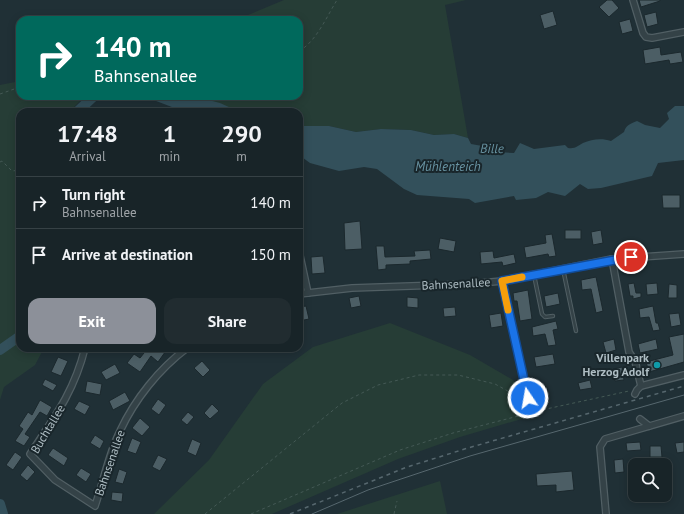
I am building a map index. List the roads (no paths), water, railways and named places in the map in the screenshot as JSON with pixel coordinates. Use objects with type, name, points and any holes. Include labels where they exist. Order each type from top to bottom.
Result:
[{"type":"street","points":[[633,0],[643,33],[646,37],[652,38],[684,32]]},
{"type":"street","name":"Bahnsenallee","points":[[303,294],[352,288],[470,284],[502,281],[612,259],[684,254]]},
{"type":"street","points":[[612,259],[629,352],[635,361],[637,390],[684,376]]},
{"type":"street","points":[[303,270],[308,293]]},
{"type":"street","points":[[502,281],[531,412]]},
{"type":"street","name":"Buchtallee","points":[[84,352],[80,369],[68,397],[30,454],[55,480],[95,506]]},
{"type":"street","name":"Bahnsenallee","points":[[95,506],[120,431],[137,403],[158,375],[183,352]]},
{"type":"street","points":[[606,514],[600,447],[604,439],[684,416]]},
{"type":"street","points":[[640,419],[649,426]]},
{"type":"lane","points":[[563,269],[576,331]]},
{"type":"lane","points":[[534,275],[542,314],[545,317],[553,316]]},
{"type":"water","points":[[154,100],[208,100],[231,108],[174,108]]},
{"type":"water","name":"Mühlenteich","points":[[675,106],[684,106],[684,160],[658,163],[652,176],[601,188],[588,189],[580,184],[565,196],[548,192],[536,198],[516,200],[514,196],[475,203],[469,199],[417,195],[404,189],[377,169],[364,167],[339,171],[310,163],[303,158],[303,126],[329,126],[356,132],[381,129],[411,130],[434,135],[454,134],[468,138],[471,144],[488,147],[496,152],[514,153],[520,143],[534,149],[565,145],[568,148],[575,148],[583,143],[593,140],[604,139],[611,141],[624,132],[629,125],[637,121],[645,125],[660,128],[669,119],[667,113]]},
{"type":"waterway","name":"Bille","points":[[81,108],[90,100]]},
{"type":"waterway","name":"Bille","points":[[0,350],[16,339]]},
{"type":"waterway","name":"Bille","points":[[0,504],[3,514]]},
{"type":"tram line","points":[[312,514],[368,490],[470,456],[684,395]]},
{"type":"railway","points":[[290,514],[407,467],[684,386]]},
{"type":"place","name":"Villenpark Herzog Adolf","points":[[657,365]]}]
